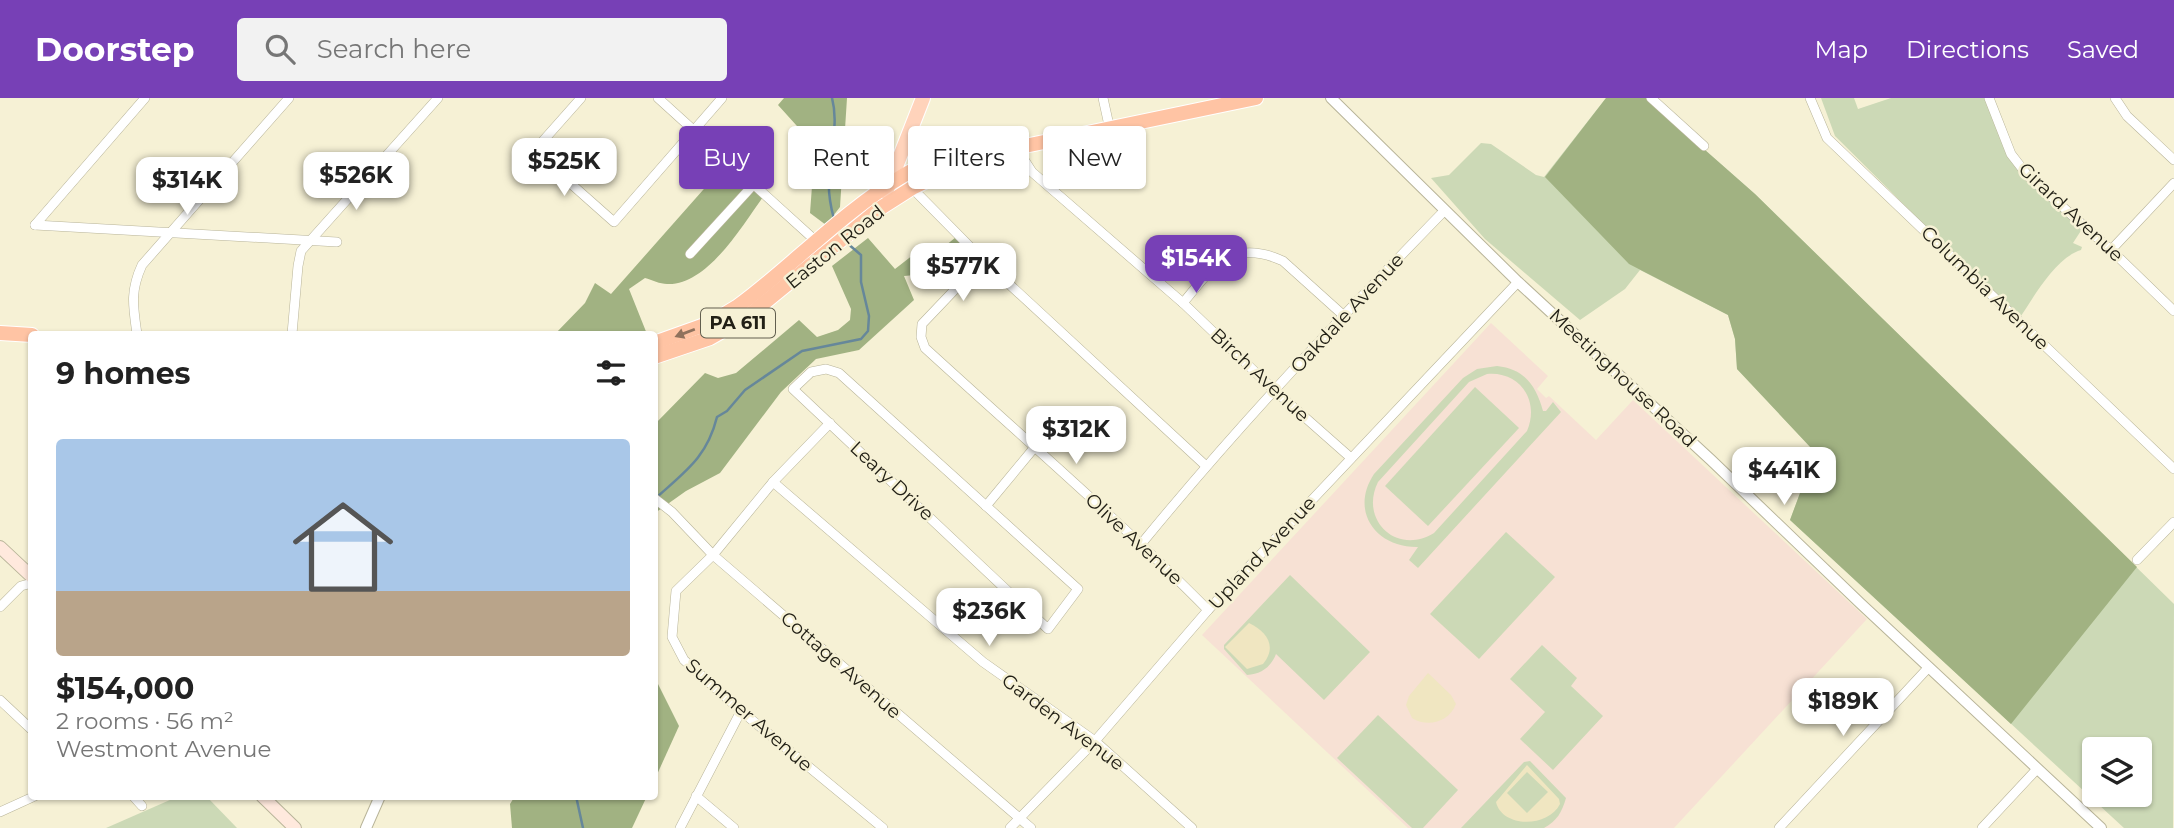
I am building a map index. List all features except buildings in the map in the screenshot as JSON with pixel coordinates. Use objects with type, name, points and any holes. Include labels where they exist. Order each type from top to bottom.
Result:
[{"type":"highway","name":"Easton Road","points":[[1128,126],[1256,98]]},
{"type":"highway","name":"Easton Road","points":[[658,356],[710,338],[760,307],[883,189]]},
{"type":"highway","name":"Easton Road","points":[[850,222],[879,209],[910,189]]},
{"type":"highway","name":"Easton Road","points":[[658,342],[692,330],[725,314],[822,247]]},
{"type":"highway","points":[[0,332],[28,335]]},
{"type":"main road","points":[[894,170],[923,98]]},
{"type":"main road","points":[[879,209],[887,189]]},
{"type":"main road","points":[[0,547],[28,573]]},
{"type":"main road","points":[[266,800],[295,828]]},
{"type":"street","points":[[145,98],[35,225],[337,242]]},
{"type":"street","points":[[137,331],[132,298],[142,265],[289,98]]},
{"type":"street","points":[[292,331],[301,251],[438,98]]},
{"type":"street","points":[[581,98],[534,151],[614,222],[679,146]]},
{"type":"street","points":[[657,98],[688,126]]},
{"type":"street","points":[[697,126],[722,98]]},
{"type":"street","points":[[1103,98],[1109,126]]},
{"type":"street","name":"Meetinghouse Road","points":[[1331,98],[1518,282],[2101,828]]},
{"type":"street","points":[[1651,98],[1703,146]]},
{"type":"street","name":"Columbia Avenue","points":[[1810,98],[1827,138],[2174,469]]},
{"type":"street","name":"Girard Avenue","points":[[1989,98],[2011,154],[2028,176],[2174,311]]},
{"type":"street","points":[[2115,98],[2127,116],[2174,160]]},
{"type":"street","name":"Birch Avenue","points":[[1029,167],[1183,303],[1274,390],[1351,458]]},
{"type":"street","points":[[2111,250],[2174,184]]},
{"type":"street","points":[[690,254],[750,189]]},
{"type":"street","points":[[761,189],[822,247]]},
{"type":"street","points":[[913,189],[983,260],[1205,465]]},
{"type":"street","name":"Oakdale Avenue","points":[[1142,543],[1205,465],[1343,315],[1444,211]]},
{"type":"street","points":[[1183,303],[1214,265],[1228,256],[1256,253],[1283,261],[1343,315]]},
{"type":"street","name":"Olive Avenue","points":[[983,260],[922,324],[921,337],[925,348],[1142,543],[1208,610]]},
{"type":"street","name":"Upland Avenue","points":[[1010,828],[1095,741],[1208,610],[1518,282]]},
{"type":"street","name":"Leary Drive","points":[[826,369],[839,373],[1078,589],[1048,629],[830,423],[793,389],[811,372],[826,369]]},
{"type":"street","name":"Summer Avenue","points":[[830,423],[773,482],[713,555],[677,591],[672,637],[684,660],[741,711],[883,828]]},
{"type":"street","points":[[986,506],[1034,448]]},
{"type":"street","name":"Garden Avenue","points":[[773,482],[983,662],[1095,741],[1192,828]]},
{"type":"street","name":"Cottage Avenue","points":[[658,501],[713,555],[1031,828]]},
{"type":"street","points":[[2137,560],[2174,522]]},
{"type":"street","points":[[0,607],[21,586],[28,584]]},
{"type":"street","points":[[1779,828],[1928,668]]},
{"type":"street","points":[[0,700],[28,726]]},
{"type":"street","points":[[680,828],[741,711]]},
{"type":"street","points":[[1982,828],[2037,769]]},
{"type":"street","points":[[696,796],[734,828]]},
{"type":"street","points":[[0,812],[28,799]]},
{"type":"street","points":[[137,800],[142,806]]},
{"type":"street","points":[[366,828],[378,800]]},
{"type":"shaded area","points":[[1491,323],[1548,376],[1537,389],[1546,398],[1549,396],[1596,440],[1633,400],[1867,619],[1674,828],[1408,828],[1202,635]]},
{"type":"green space","points":[[784,98],[847,98],[845,126],[797,126],[778,105]]},
{"type":"green space","points":[[1606,98],[1646,98],[1755,194],[2174,604],[2173,828],[2124,828],[2101,807],[2152,807],[2152,737],[2082,737],[2082,789],[1790,520],[1809,469],[1813,450],[1737,369],[1735,339],[1728,315],[1640,270],[1625,289],[1580,320],[1485,239],[1431,178],[1449,175],[1481,143],[1491,144],[1536,175],[1544,177]]},
{"type":"green space","points":[[1606,98],[1646,98],[1755,194],[2137,567],[2011,724],[1790,520],[1809,469],[1813,450],[1737,369],[1735,339],[1728,315],[1629,264],[1545,177]]},
{"type":"green space","points":[[1821,98],[1854,98],[1858,109],[1891,98],[1985,98],[2021,177],[2084,226],[2073,243],[2082,247],[2081,250],[2062,261],[2019,319],[1835,136]]},
{"type":"green space","points":[[704,189],[754,189],[763,197],[722,252],[696,275],[682,282],[667,284],[645,278],[629,289],[646,331],[558,331],[585,303],[595,283],[611,294]]},
{"type":"green space","points":[[812,189],[841,189],[840,207],[826,225],[810,213]]},
{"type":"green space","points":[[956,237],[969,250],[939,277],[926,274],[904,276],[914,300],[859,350],[816,359],[781,392],[720,473],[686,491],[658,511],[658,421],[705,373],[718,378],[736,373],[799,320],[817,337],[838,330],[850,320],[851,309],[832,266],[868,238],[895,269],[922,248],[939,251]]},
{"type":"green space","points":[[1497,366],[1515,371],[1533,387],[1543,411],[1553,402],[1561,412],[1418,568],[1409,560],[1418,547],[1403,546],[1390,541],[1371,525],[1366,514],[1367,488],[1374,474],[1463,378],[1477,369]],"holes":[[[1487,374],[1499,374],[1518,383],[1529,399],[1531,409],[1527,431],[1434,533],[1420,539],[1395,537],[1378,521],[1374,509],[1373,496],[1378,482],[1469,382]]]},
{"type":"green space","points":[[1475,387],[1519,428],[1428,526],[1385,486]]},
{"type":"green space","points":[[1506,532],[1555,577],[1479,659],[1430,614]]},
{"type":"green space","points":[[1290,575],[1370,652],[1324,700],[1276,654],[1265,669],[1247,675],[1224,649],[1224,645]]},
{"type":"green space","points":[[1542,645],[1577,678],[1571,686],[1603,716],[1553,770],[1520,739],[1545,712],[1510,679]]},
{"type":"green space","points":[[658,684],[679,726],[658,772]]},
{"type":"green space","points":[[1378,715],[1458,790],[1423,828],[1412,828],[1337,758]]},
{"type":"green space","points":[[1530,761],[1566,798],[1556,819],[1544,828],[1461,828],[1524,762]]},
{"type":"green space","points":[[170,800],[210,800],[237,828],[106,828]]},
{"type":"green space","points":[[512,800],[645,800],[632,828],[512,828],[510,804]]},
{"type":"sand","points":[[1249,623],[1265,635],[1270,651],[1263,664],[1247,669],[1225,647]]},
{"type":"sand","points":[[1428,673],[1451,695],[1456,704],[1443,719],[1425,723],[1412,718],[1406,705],[1409,696]]},
{"type":"sand","points":[[1527,765],[1559,799],[1560,804],[1546,817],[1526,822],[1507,817],[1496,802]],"holes":[[[1527,772],[1548,792],[1527,813],[1507,793]]]},
{"type":"waterway","points":[[832,98],[834,127],[829,186],[834,219]]},
{"type":"waterway","points":[[658,496],[694,462],[707,443],[717,417],[727,411],[745,390],[802,351],[861,339],[868,331],[869,316],[861,282],[861,255],[847,243]]},
{"type":"waterway","points":[[577,800],[583,828]]}]
